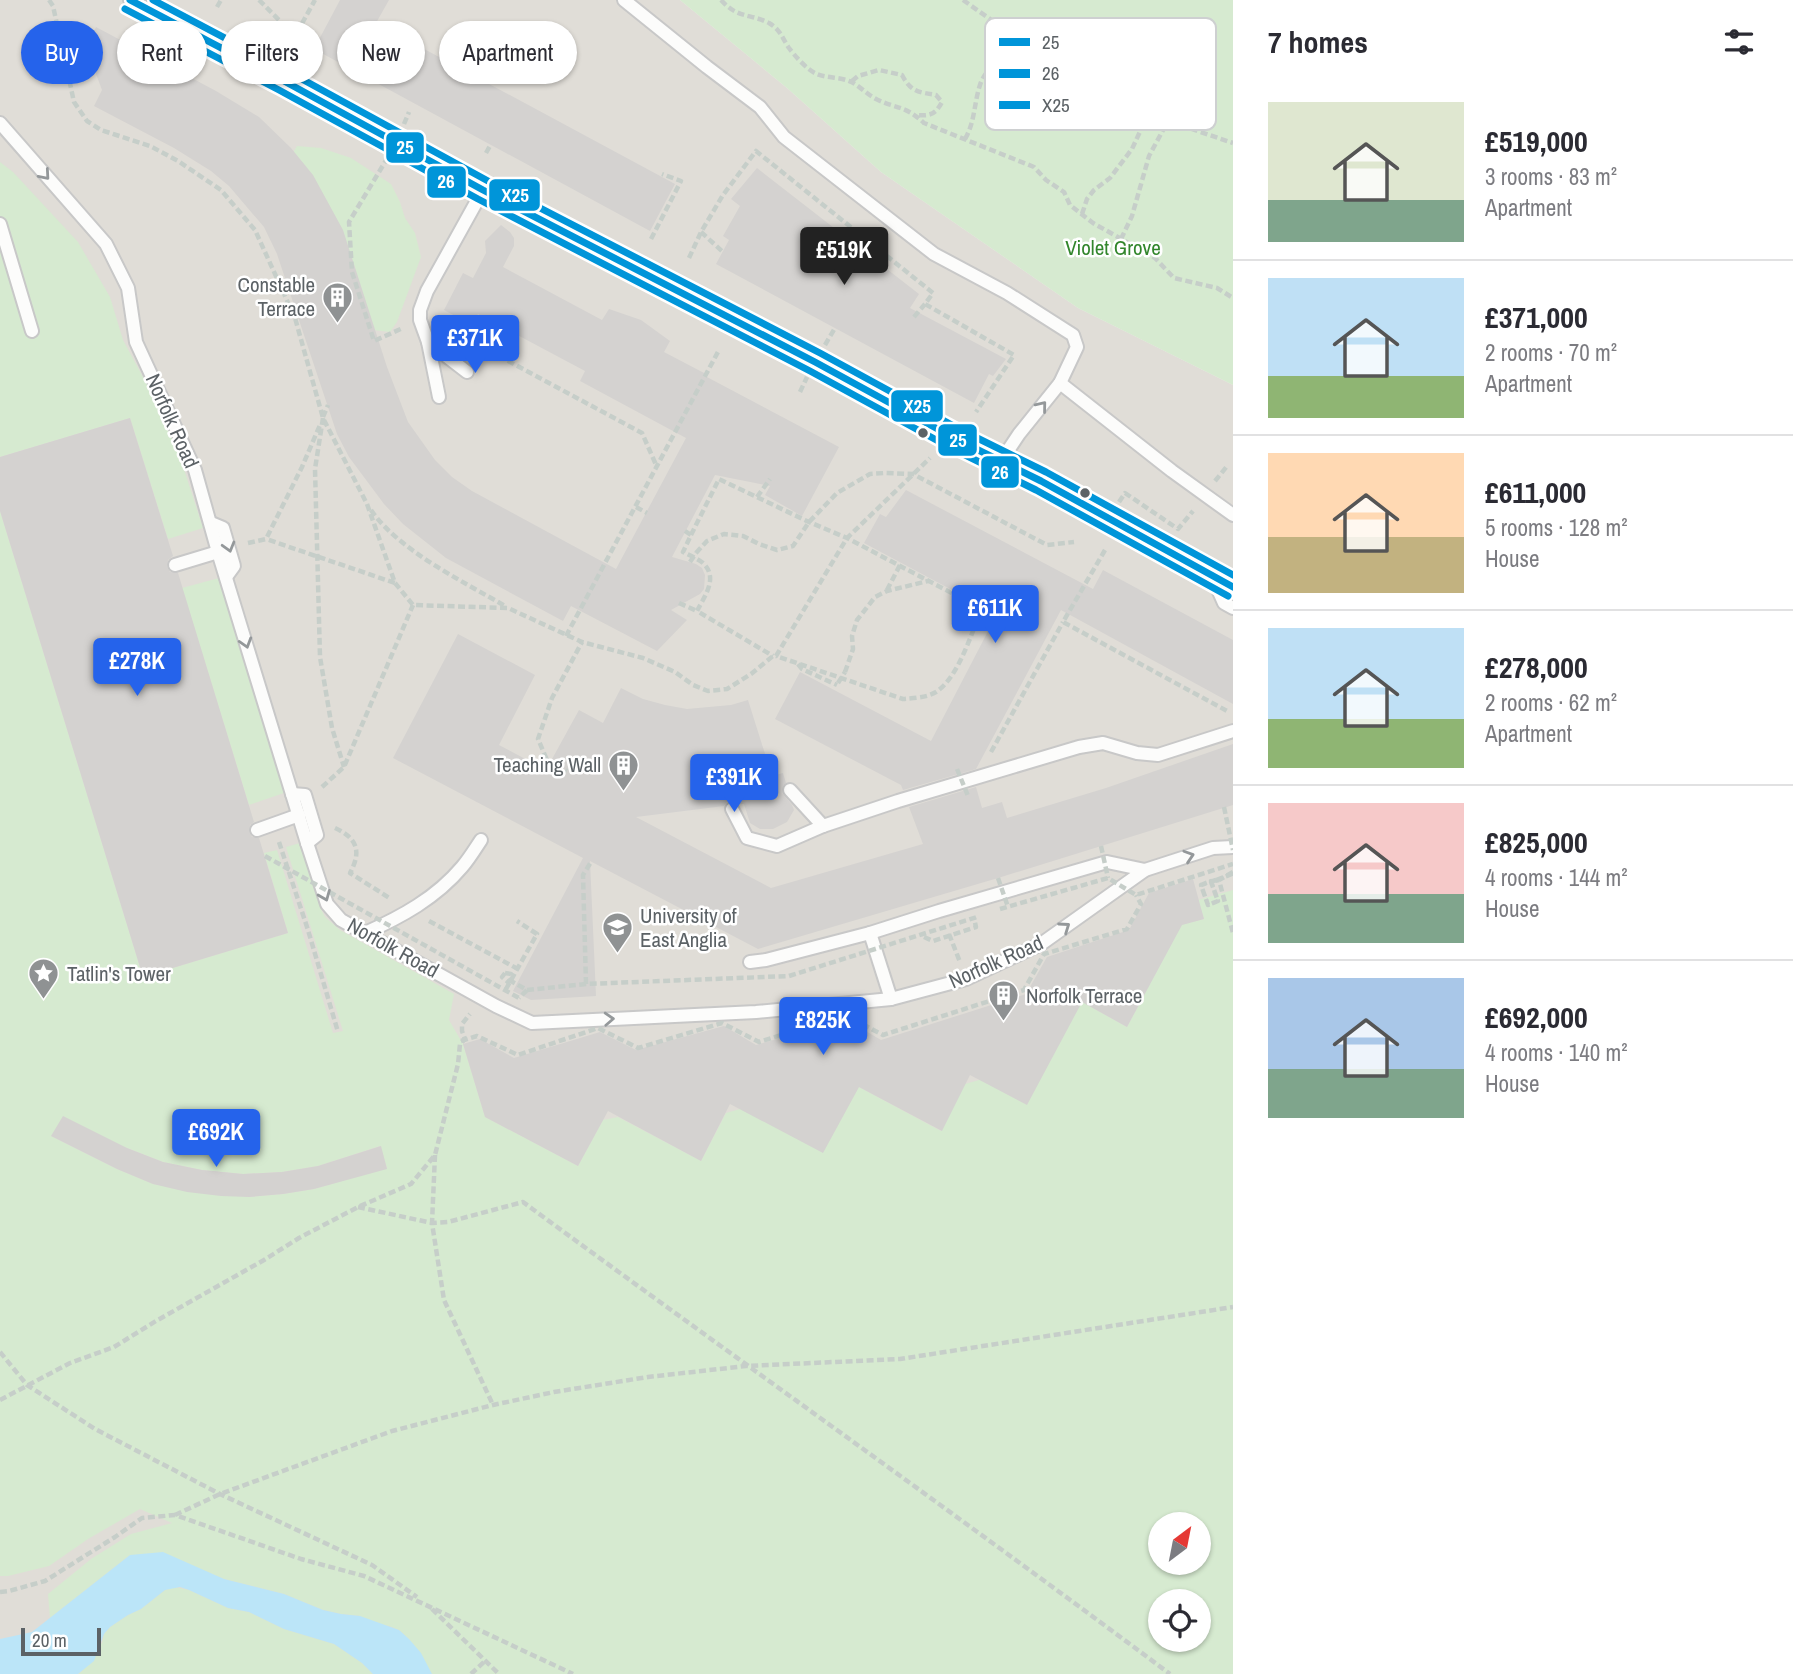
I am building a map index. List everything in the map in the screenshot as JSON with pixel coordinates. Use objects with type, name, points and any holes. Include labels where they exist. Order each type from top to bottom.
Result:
[{"type":"lane","points":[[130,0],[221,48]]},
{"type":"lane","points":[[624,0],[760,107],[784,137],[934,254],[1007,293],[1073,335],[1077,347],[1060,383],[1001,461]]},
{"type":"lane","points":[[289,84],[483,190],[815,362],[1233,587]]},
{"type":"lane","name":"Norfolk Road","points":[[0,123],[106,244],[128,288],[136,342],[195,470],[211,523],[224,550],[226,578],[307,844],[327,904],[341,920],[532,1023],[756,1012],[891,999],[966,979],[1041,944],[1145,870],[1213,848],[1233,849]]},
{"type":"lane","points":[[439,397],[428,342],[420,320],[420,310],[427,291],[483,190]]},
{"type":"lane","points":[[0,224],[32,331]]},
{"type":"lane","points":[[428,342],[467,372]]},
{"type":"lane","points":[[1060,383],[1233,515]]},
{"type":"lane","points":[[175,565],[224,550]]},
{"type":"lane","points":[[1212,576],[1224,603],[1233,608]]},
{"type":"lane","points":[[732,809],[747,838],[777,846],[823,826],[898,801],[1079,747],[1103,743],[1137,753],[1158,755],[1233,731]]},
{"type":"lane","points":[[790,790],[823,826]]},
{"type":"lane","points":[[292,794],[305,795],[317,835],[307,844]]},
{"type":"lane","points":[[257,830],[299,815]]},
{"type":"lane","points":[[365,933],[411,911],[449,881],[481,840]]},
{"type":"lane","points":[[750,962],[870,933],[1107,862],[1145,870]]},
{"type":"lane","points":[[870,933],[891,999]]},
{"type":"path","points":[[49,0],[53,6],[74,102],[88,121],[101,130],[150,146],[178,161],[221,190],[255,230],[295,318],[323,418],[379,522],[414,551],[508,608],[582,642],[643,657],[675,671],[693,685],[708,691],[727,689],[774,656],[847,538],[930,458]]},
{"type":"path","points":[[217,7],[221,0]]},
{"type":"path","points":[[259,0],[280,21]]},
{"type":"path","points":[[303,21],[315,0]]},
{"type":"path","points":[[720,0],[728,8],[745,17],[771,24],[781,33],[787,46],[816,74],[852,81],[877,99],[915,114],[923,123],[1034,167],[1046,180],[1064,192],[1070,205],[1093,223],[1155,258],[1174,278],[1217,288],[1233,298]]},
{"type":"path","points":[[963,0],[989,18]]},
{"type":"path","points":[[852,81],[858,76],[879,70],[902,75],[908,87],[921,93],[936,95],[942,102],[938,111],[928,116],[915,114]]},
{"type":"path","points":[[965,139],[972,127],[981,82],[985,76]]},
{"type":"path","points":[[409,112],[396,143],[349,222],[352,272],[374,341],[420,320],[436,327],[443,326],[642,433],[657,467]]},
{"type":"path","points":[[1082,214],[1087,199],[1110,178],[1132,149],[1141,130]]},
{"type":"path","points":[[1121,239],[1132,216],[1149,156],[1163,130]]},
{"type":"path","points":[[1195,130],[1233,143]]},
{"type":"path","points":[[485,153],[491,144]]},
{"type":"path","points":[[689,258],[723,195],[756,151],[933,293],[914,317]]},
{"type":"path","points":[[650,239],[681,181],[662,174]]},
{"type":"path","points":[[701,232],[723,252]]},
{"type":"path","points":[[925,304],[1014,355],[976,412]]},
{"type":"path","points":[[566,636],[719,350]]},
{"type":"path","points":[[266,539],[302,467],[328,405]]},
{"type":"path","points":[[323,418],[316,469],[320,657],[332,728],[344,767],[413,605]]},
{"type":"path","points":[[1109,519],[1125,493],[1178,530],[1228,465]]},
{"type":"path","points":[[690,562],[707,541],[724,534],[743,536],[777,550],[793,546],[809,522],[837,493],[870,474],[885,473],[913,474],[1047,545],[1074,542]]},
{"type":"path","points":[[697,611],[707,592],[710,572],[703,563],[683,552],[719,479],[847,538],[982,609],[998,614]]},
{"type":"path","points":[[757,497],[769,479]]},
{"type":"path","points":[[367,504],[395,583],[413,605],[508,608]]},
{"type":"path","points":[[636,508],[647,513]]},
{"type":"path","points":[[685,531],[691,535]]},
{"type":"path","points":[[224,550],[266,539],[395,583]]},
{"type":"path","points":[[987,760],[1054,630],[1063,622],[1105,550]]},
{"type":"path","points":[[887,591],[900,565]]},
{"type":"path","points":[[797,662],[802,669],[837,686],[853,649],[852,636],[857,620],[875,597],[887,591],[928,581]]},
{"type":"path","points":[[679,603],[774,656],[903,699],[935,693],[955,671],[982,609]]},
{"type":"path","points":[[1063,622],[1233,713]]},
{"type":"path","points":[[567,771],[547,760],[538,739],[552,698],[582,642]]},
{"type":"path","points":[[542,768],[547,760]]},
{"type":"path","points":[[957,769],[968,796]]},
{"type":"path","points":[[1224,807],[1233,849]]},
{"type":"path","points":[[324,823],[353,839],[356,862],[350,873],[411,911],[517,970]]},
{"type":"path","points":[[274,825],[338,1032]]},
{"type":"path","points":[[461,1041],[477,1036],[518,1055],[598,1028],[638,1048],[722,1023],[759,1042],[845,1015],[883,1035],[1024,990],[1044,954],[1127,929],[1141,904],[1136,895],[1108,878],[1101,846]]},
{"type":"path","points":[[265,856],[519,998],[527,990]]},
{"type":"path","points":[[586,984],[583,875],[591,862]]},
{"type":"path","points":[[1136,895],[1233,864]]},
{"type":"path","points":[[1208,905],[1219,901],[1211,882],[1233,872]]},
{"type":"path","points":[[998,878],[1008,907]]},
{"type":"path","points":[[1000,909],[1108,878]]},
{"type":"path","points":[[1208,905],[1201,885],[1217,880]]},
{"type":"path","points":[[1217,880],[1233,933]]},
{"type":"path","points":[[1211,881],[1218,901],[1208,905],[1201,885],[1211,881]]},
{"type":"path","points":[[517,921],[537,934],[516,973],[506,971],[510,973],[512,975],[512,978],[510,980],[508,982],[502,977],[505,973],[509,972],[511,974],[512,977],[511,980],[511,981],[527,990],[586,984],[789,976],[977,917]]},
{"type":"path","points":[[944,920],[966,979]]},
{"type":"path","points":[[919,935],[933,941],[976,926]]},
{"type":"path","points":[[483,998],[462,1024],[466,1039],[460,1044],[458,1064],[435,1155],[432,1223],[444,1300],[493,1405]]},
{"type":"path","points":[[0,1400],[70,1363],[114,1347],[299,1238],[358,1206],[411,1184],[435,1155]]},
{"type":"path","points":[[358,1206],[432,1223],[448,1222],[523,1202],[1170,1674]]},
{"type":"path","points":[[0,1592],[45,1581],[142,1518],[175,1515],[220,1494],[392,1431],[493,1405],[648,1377],[746,1366],[900,1359],[1233,1307]]},
{"type":"path","points":[[0,1352],[27,1385],[95,1429],[220,1494],[372,1565],[426,1604],[499,1674]]},
{"type":"path","points":[[175,1515],[302,1559],[364,1576],[573,1674]]},
{"type":"path","points":[[471,1674],[485,1661]]},
{"type":"shaded area","name":"University of East Anglia","points":[[0,0],[680,0],[787,88],[881,172],[1078,308],[1233,385],[1233,1674],[0,1674]]},
{"type":"green space","name":"Violet Grove","points":[[680,0],[1233,0],[1233,385],[1078,308],[881,172],[787,88]]},
{"type":"green space","points":[[297,146],[321,148],[351,158],[391,184],[400,202],[405,218],[415,233],[421,257],[397,322],[390,332],[373,330],[288,161]]},
{"type":"green space","points":[[0,162],[13,172],[78,242],[110,297],[123,340],[171,429],[203,528],[168,539],[130,418],[0,457]]},
{"type":"green space","points":[[0,511],[143,977],[288,933],[264,853],[277,850],[333,1033],[343,1031],[286,847],[300,843],[325,917],[340,930],[454,994],[449,1020],[463,1044],[485,1117],[578,1166],[603,1120],[618,1117],[701,1161],[726,1113],[859,1087],[941,1131],[965,1084],[979,1080],[1082,1002],[1127,1027],[1170,946],[1165,929],[1204,919],[1198,900],[1233,890],[1233,1674],[432,1674],[409,1639],[389,1626],[376,1624],[360,1616],[323,1610],[284,1594],[224,1579],[195,1567],[130,1555],[50,1618],[48,1594],[91,1559],[131,1534],[172,1523],[140,1509],[88,1539],[49,1566],[0,1576]],"holes":[[[51,1136],[127,1148],[163,1162],[202,1170],[243,1174],[282,1172],[318,1166],[380,1146],[387,1168],[314,1189],[249,1197],[153,1184]]]},
{"type":"green space","points":[[219,578],[284,793],[249,805],[182,588]]},
{"type":"green space","points":[[175,1587],[189,1590],[228,1608],[249,1612],[284,1629],[334,1644],[373,1674],[78,1674],[102,1643],[104,1634],[110,1627],[141,1609],[165,1590]]},
{"type":"water","points":[[163,1552],[224,1579],[284,1594],[323,1610],[360,1616],[399,1630],[421,1653],[432,1674],[373,1674],[334,1644],[284,1629],[249,1612],[228,1608],[180,1587],[165,1590],[141,1609],[110,1627],[104,1634],[94,1661],[78,1674],[0,1674],[0,1639],[32,1632],[130,1555]]},
{"type":"building","points":[[340,0],[389,0],[377,21],[337,21],[337,61],[323,54],[323,32]]},
{"type":"building","points":[[103,31],[117,38],[117,84],[203,84],[259,117],[291,148],[313,175],[343,230],[387,367],[408,422],[435,460],[452,477],[472,491],[616,569],[686,438],[580,381],[585,371],[478,314],[472,325],[444,310],[463,273],[473,278],[486,253],[485,241],[501,225],[514,238],[514,246],[503,267],[602,320],[609,309],[641,320],[670,341],[664,352],[839,447],[802,516],[765,495],[770,486],[715,475],[672,557],[702,568],[705,575],[704,589],[671,610],[687,620],[657,651],[571,606],[563,621],[446,558],[403,524],[384,504],[349,457],[337,434],[277,254],[264,227],[229,186],[211,171],[174,148],[94,106],[102,90],[100,84],[103,84]]},
{"type":"building","points":[[425,49],[439,57],[439,84],[489,84],[675,184],[650,231],[379,84],[425,84]]},
{"type":"building","points":[[757,168],[919,294],[910,308],[1006,359],[993,376],[989,374],[974,403],[716,264],[729,240],[723,236],[740,206],[731,199]]},
{"type":"building","points":[[130,418],[173,556],[168,560],[167,567],[170,572],[178,573],[254,822],[250,825],[249,832],[252,837],[259,838],[288,933],[143,977],[0,511],[0,457]]},
{"type":"building","points":[[906,490],[1093,589],[1103,570],[1233,640],[1233,704],[1061,610],[976,769],[903,790],[901,785],[775,719],[800,672],[931,741],[997,614],[864,543],[880,514],[886,517]]},
{"type":"building","name":"Teaching Wall","points":[[458,634],[535,675],[499,745],[546,770],[579,710],[603,723],[621,688],[643,699],[687,709],[731,705],[748,700],[772,776],[783,773],[786,783],[782,787],[782,793],[794,810],[787,822],[773,829],[760,829],[750,823],[744,804],[732,800],[724,806],[636,817],[771,888],[923,844],[909,807],[976,787],[982,808],[1002,802],[1007,818],[1106,788],[1233,744],[1233,805],[758,949],[590,861],[596,996],[531,1000],[513,991],[583,858],[393,758]]},
{"type":"building","name":"Norfolk Terrace","points":[[1193,879],[1204,919],[1182,925],[1127,1027],[1082,1002],[1027,1105],[970,1075],[942,1131],[859,1087],[823,1153],[730,1104],[701,1161],[608,1111],[578,1166],[485,1117],[463,1044],[480,1039],[514,1058],[600,1032],[636,1050],[724,1026],[756,1045],[845,1019],[881,1040],[1026,994],[1047,957],[1129,930],[1149,893]]},
{"type":"building","points":[[63,1116],[127,1148],[163,1162],[202,1170],[243,1174],[282,1172],[318,1166],[381,1146],[387,1169],[314,1189],[283,1194],[249,1197],[187,1192],[153,1184],[51,1136]]},
{"type":"transit line","name":"25","points":[[130,0],[483,190],[1041,481],[1233,587]]},
{"type":"transit line","name":"X25","points":[[153,0],[488,181],[1046,472],[1233,575]]},
{"type":"transit line","name":"26","points":[[125,9],[478,199],[1036,490],[1228,596]]},
{"type":"place","name":"Constable Terrace","points":[[338,324]]},
{"type":"place","name":"Teaching Wall","points":[[624,792]]},
{"type":"place","name":"University of East Anglia","points":[[617,955]]},
{"type":"place","name":"Tatlin's Tower","points":[[44,1001]]},
{"type":"place","name":"Norfolk Terrace","points":[[1003,1023]]}]
